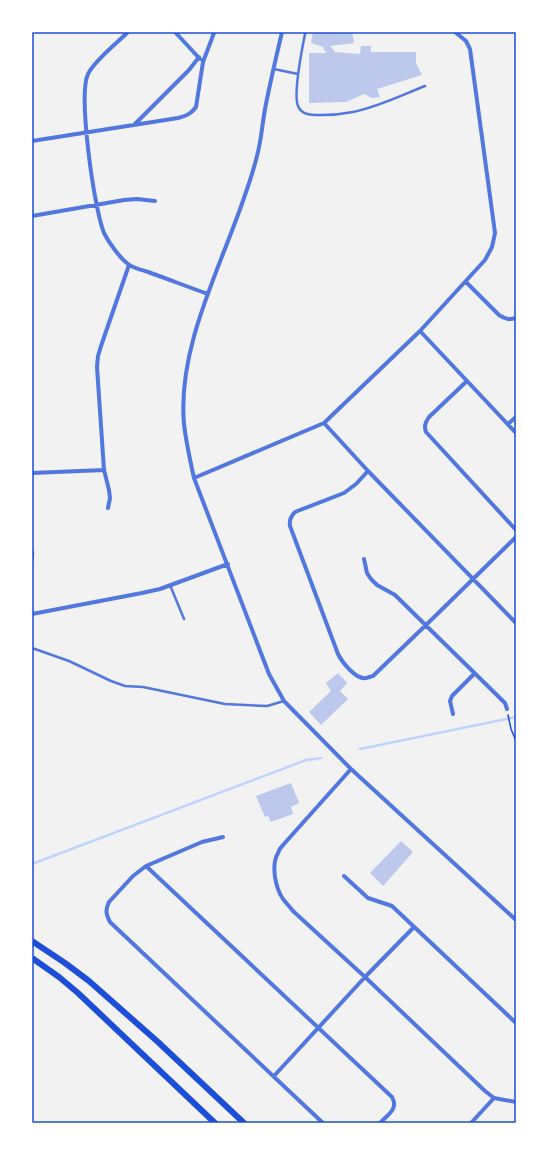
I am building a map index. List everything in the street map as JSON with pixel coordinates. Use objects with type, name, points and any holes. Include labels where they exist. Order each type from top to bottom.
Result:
[{"type":"main road","points":[[32,941],[89,981],[158,1042],[244,1123]]},
{"type":"main road","points":[[32,958],[78,993],[176,1088],[215,1123]]},
{"type":"main road","points":[[32,963],[44,966]]},
{"type":"street","points":[[128,32],[93,66],[85,82],[86,132],[97,204],[105,234],[129,265],[208,294]]},
{"type":"street","points":[[175,32],[203,62]]},
{"type":"street","points":[[282,32],[255,163],[189,352],[184,391],[184,423],[187,448],[194,478],[270,674],[284,701],[351,769],[516,920]]},
{"type":"street","points":[[194,478],[324,423],[420,331],[485,260],[492,247],[495,233],[470,49],[466,41],[455,32]]},
{"type":"street","points":[[32,141],[178,118],[192,112],[196,107],[203,62],[214,33]]},
{"type":"street","points":[[134,125],[189,70],[199,57]]},
{"type":"street","points":[[32,216],[97,204],[137,199],[155,201]]},
{"type":"street","points":[[108,508],[110,498],[104,470],[97,367],[98,356],[129,265]]},
{"type":"street","points":[[466,282],[504,319],[516,318]]},
{"type":"street","points":[[420,331],[516,433]]},
{"type":"street","points":[[467,380],[425,422],[426,432],[516,530]]},
{"type":"street","points":[[508,424],[516,417]]},
{"type":"street","points":[[324,423],[368,471],[516,623]]},
{"type":"street","points":[[32,473],[104,470]]},
{"type":"street","points":[[368,471],[351,489],[295,512],[289,521],[341,659],[357,676],[362,678],[372,676],[516,537]]},
{"type":"street","points":[[364,559],[367,572],[376,585],[395,594],[474,674],[505,703],[507,709]]},
{"type":"street","points":[[32,614],[142,593],[170,586],[228,564]]},
{"type":"street","points":[[453,714],[450,701],[452,696],[474,674]]},
{"type":"street","points":[[351,769],[283,845],[277,854],[275,878],[278,889],[283,899],[293,911],[485,1091],[494,1098],[516,1102]]},
{"type":"street","points":[[223,837],[202,842],[146,866],[133,876],[109,902],[106,912],[110,922],[323,1123]]},
{"type":"street","points":[[146,866],[392,1097],[395,1104],[394,1108],[380,1123]]},
{"type":"street","points":[[344,876],[368,898],[392,906],[516,1023]]},
{"type":"street","points":[[274,1076],[365,977],[414,927]]},
{"type":"street","points":[[471,1123],[494,1098]]},
{"type":"lane","points":[[305,34],[298,74],[296,98],[297,105],[304,113],[312,115],[335,115],[353,112],[394,99],[425,86]]},
{"type":"lane","points":[[274,69],[298,74]]},
{"type":"lane","points":[[32,549],[34,553],[32,563]]},
{"type":"lane","points":[[170,586],[184,619]]},
{"type":"lane","points":[[32,648],[125,686],[143,687],[225,704],[267,706],[284,701]]},
{"type":"path","points":[[507,709],[511,729],[516,741]]},
{"type":"building","points":[[313,32],[352,32],[354,43],[330,46],[335,52],[360,54],[361,46],[371,46],[371,52],[416,52],[416,63],[422,75],[377,89],[380,97],[372,98],[364,94],[346,102],[309,103],[309,53],[326,53],[323,47],[311,43]]},
{"type":"building","points":[[338,673],[347,683],[340,691],[348,699],[321,725],[309,712],[331,691],[326,683]]},
{"type":"building","points":[[291,783],[299,803],[291,807],[293,814],[271,822],[268,816],[265,817],[256,796]]},
{"type":"building","points":[[401,841],[413,852],[383,886],[370,873]]},
{"type":"waterway","points":[[360,749],[516,717]]},
{"type":"waterway","points":[[32,864],[306,760],[321,758]]}]
